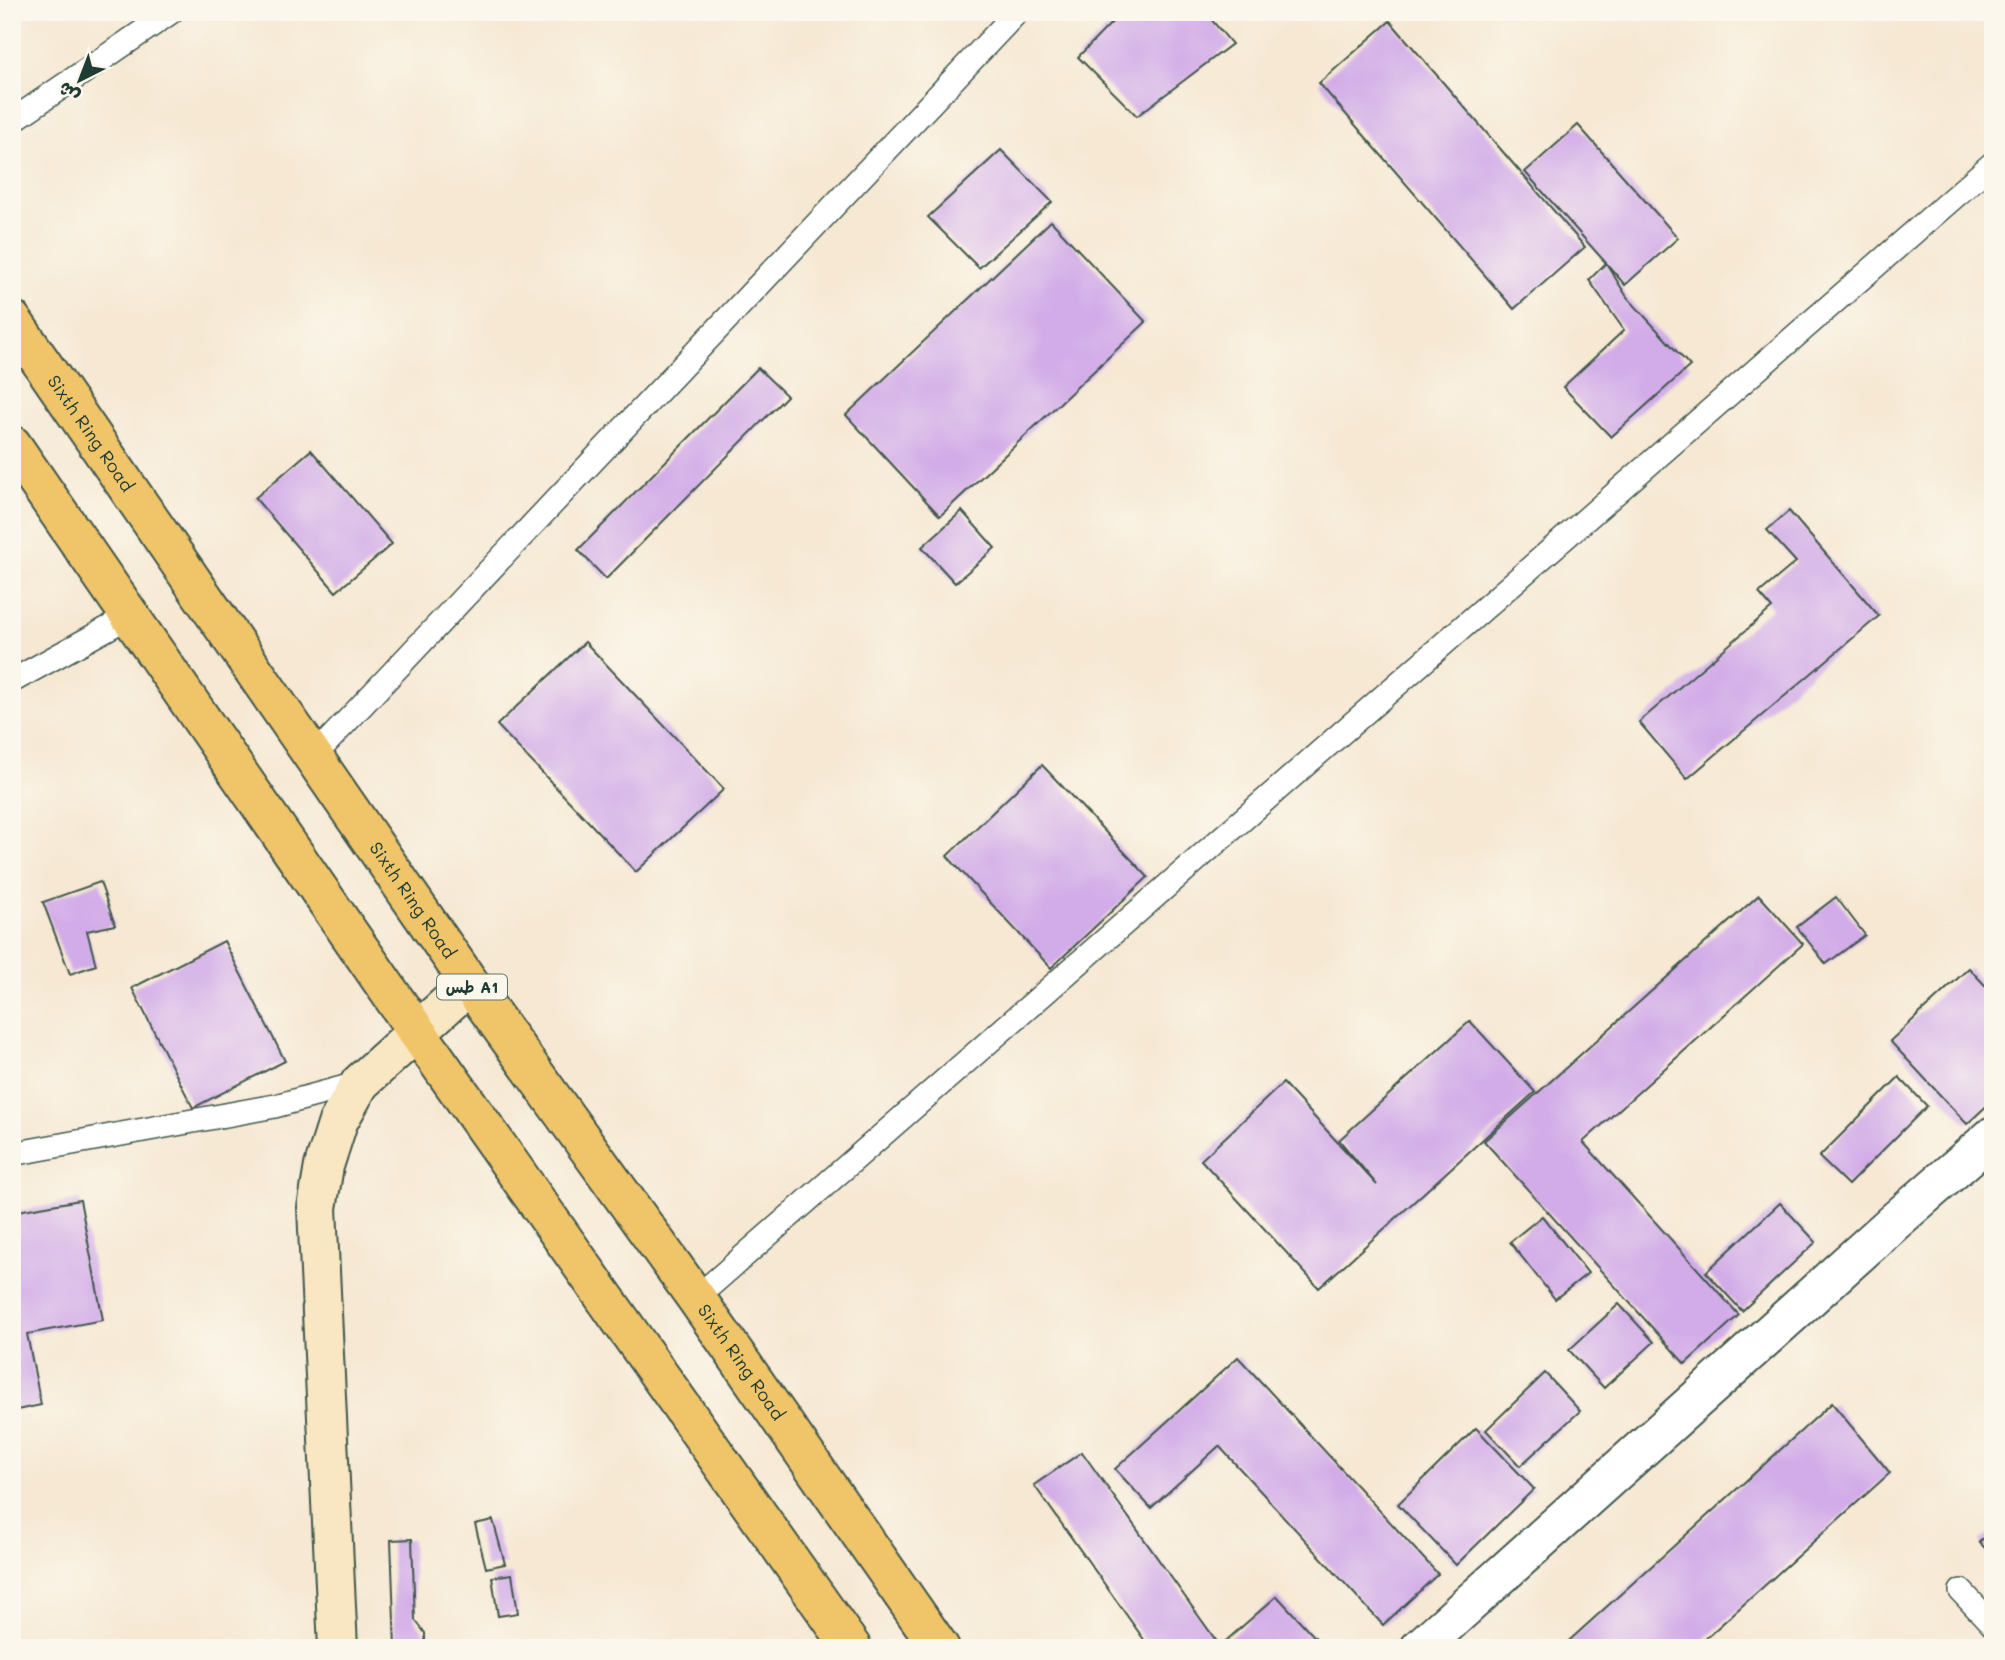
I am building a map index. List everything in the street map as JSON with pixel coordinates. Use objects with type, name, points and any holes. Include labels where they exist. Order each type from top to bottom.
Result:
[{"type":"highway","name":"Sixth Ring Road","points":[[12,320],[470,984],[696,1298],[940,1648]]},
{"type":"highway","points":[[12,445],[417,1032],[852,1648]]},
{"type":"main road","points":[[338,1648],[317,1208],[324,1166],[338,1122],[360,1083],[470,984]]},
{"type":"street","points":[[1420,1648],[1993,1136]]},
{"type":"lane","points":[[12,121],[171,12]]},
{"type":"lane","points":[[314,756],[1017,12]]},
{"type":"lane","points":[[696,1298],[1993,163]]},
{"type":"lane","points":[[12,681],[130,617]]},
{"type":"lane","points":[[12,1154],[275,1106],[360,1083]]},
{"type":"lane","points":[[1961,1591],[1993,1625]]},
{"type":"building","points":[[1122,12],[1205,12],[1232,44],[1137,116],[1078,57]]},
{"type":"building","points":[[1390,21],[1585,247],[1514,309],[1319,83]]},
{"type":"building","points":[[1578,125],[1678,238],[1625,285],[1525,172]]},
{"type":"building","points":[[1001,150],[1052,202],[979,268],[928,217]]},
{"type":"building","points":[[1051,221],[1146,322],[940,516],[846,415]]},
{"type":"building","points":[[1606,263],[1627,297],[1690,366],[1611,437],[1563,387],[1624,330],[1589,280]]},
{"type":"building","points":[[758,368],[787,396],[606,579],[578,550]]},
{"type":"building","points":[[311,450],[392,544],[336,592],[255,498]]},
{"type":"building","points":[[962,511],[995,548],[955,583],[922,547]]},
{"type":"building","points":[[1789,511],[1879,616],[1687,779],[1639,722],[1772,608],[1759,593],[1796,562],[1767,530]]},
{"type":"building","points":[[585,642],[724,789],[636,872],[497,725]]},
{"type":"building","points":[[1042,765],[1148,877],[1051,968],[947,856]]},
{"type":"building","points":[[100,882],[115,925],[87,931],[96,965],[70,974],[43,902]]},
{"type":"building","points":[[1759,895],[1803,944],[1583,1142],[1739,1315],[1685,1364],[1484,1141]]},
{"type":"building","points":[[1836,897],[1865,935],[1826,964],[1797,927]]},
{"type":"building","points":[[224,941],[285,1061],[193,1108],[132,988]]},
{"type":"building","points":[[1969,968],[1993,994],[1993,1100],[1967,1124],[1890,1041]]},
{"type":"building","points":[[1470,1021],[1535,1092],[1319,1288],[1201,1160],[1283,1083],[1377,1185],[1339,1140]]},
{"type":"building","points":[[1899,1077],[1927,1106],[1848,1185],[1819,1157]]},
{"type":"building","points":[[80,1200],[103,1320],[27,1334],[41,1405],[12,1411],[12,1212]]},
{"type":"building","points":[[1780,1203],[1816,1242],[1742,1311],[1706,1272]]},
{"type":"building","points":[[1542,1216],[1588,1273],[1555,1299],[1510,1242]]},
{"type":"building","points":[[1619,1304],[1654,1342],[1604,1388],[1569,1350]]},
{"type":"building","points":[[1238,1357],[1438,1574],[1383,1625],[1219,1446],[1151,1508],[1115,1469]]},
{"type":"building","points":[[1545,1373],[1580,1411],[1520,1466],[1486,1430]]},
{"type":"building","points":[[1832,1403],[1890,1473],[1695,1648],[1561,1648]]},
{"type":"building","points":[[1476,1428],[1534,1489],[1456,1565],[1398,1504]]},
{"type":"building","points":[[1082,1452],[1220,1646],[1277,1596],[1323,1646],[1150,1648],[1034,1485]]},
{"type":"building","points":[[493,1520],[505,1564],[486,1568],[475,1524]]},
{"type":"building","points":[[1993,1531],[1993,1556],[1979,1542]]},
{"type":"building","points":[[412,1539],[415,1620],[425,1633],[425,1648],[395,1648],[391,1540]]},
{"type":"building","points":[[512,1574],[518,1613],[498,1616],[492,1577]]}]
